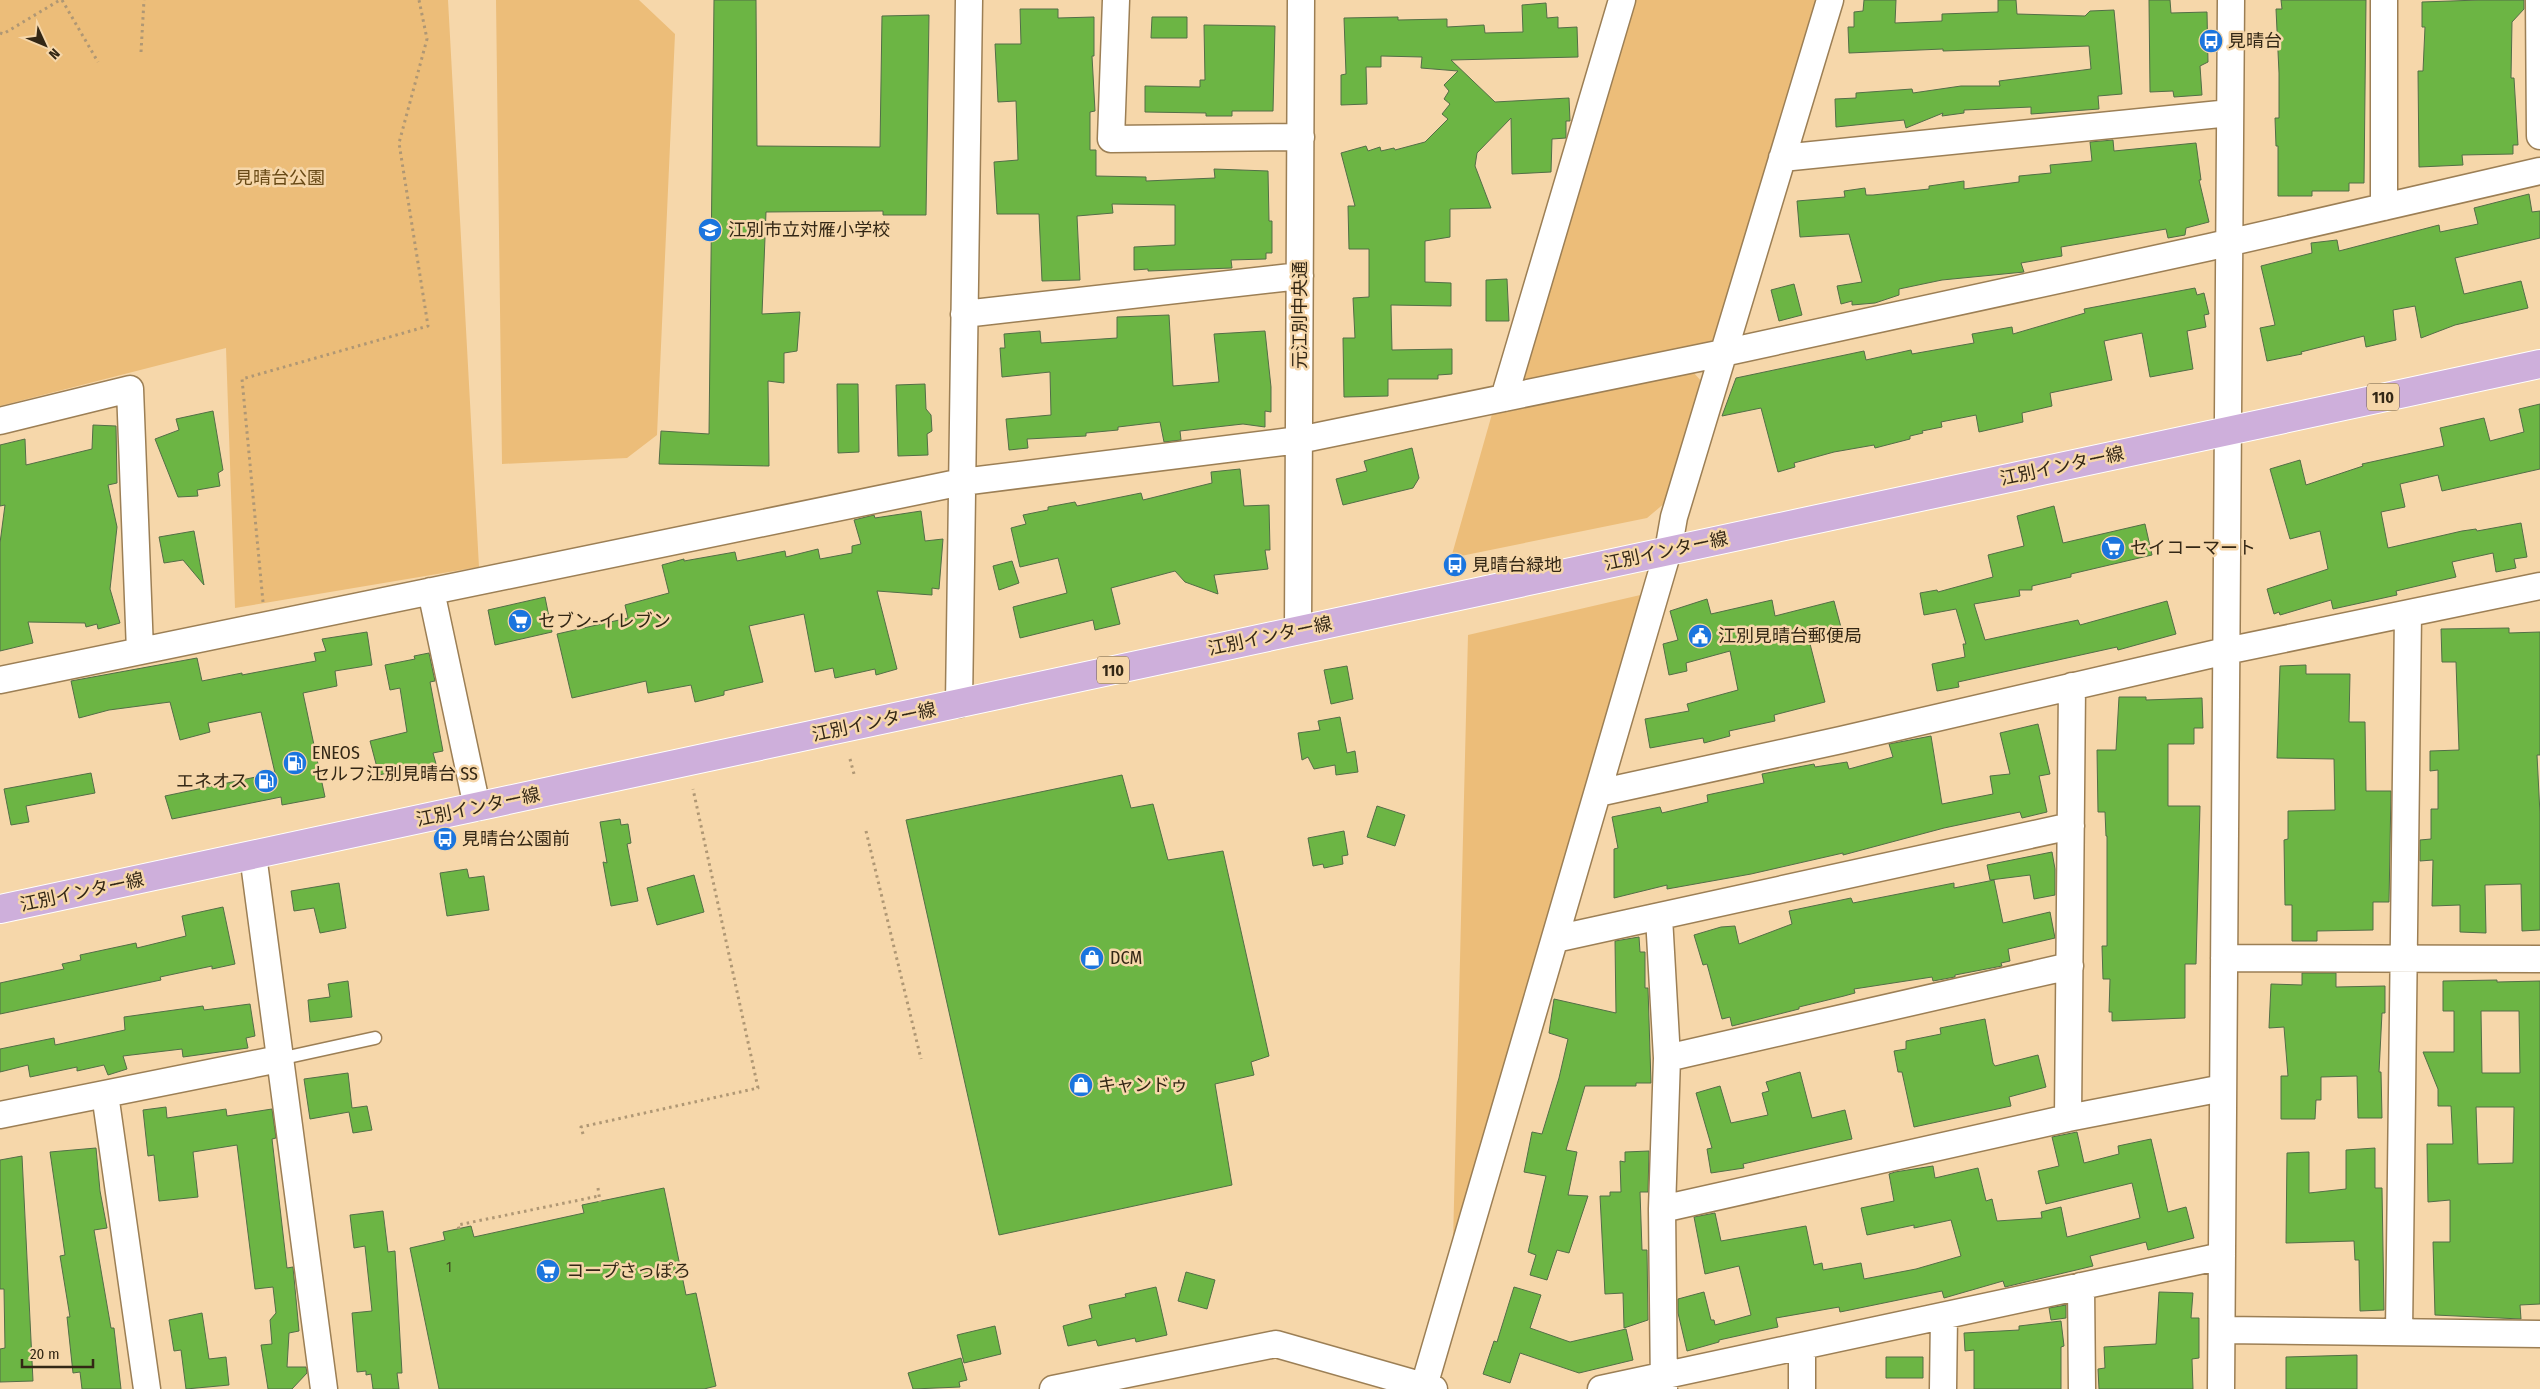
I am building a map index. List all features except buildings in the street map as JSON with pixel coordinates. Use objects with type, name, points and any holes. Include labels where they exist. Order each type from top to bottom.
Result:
[{"type":"main road","name":"江別インター線","points":[[0,909],[2540,364]]},
{"type":"street","points":[[959,704],[969,0]]},
{"type":"street","points":[[1116,0],[1111,139],[1300,137]]},
{"type":"street","name":"元江別中央通","points":[[1298,630],[1301,0]]},
{"type":"street","points":[[1504,398],[1622,0]]},
{"type":"street","points":[[1053,1389],[1276,1344],[1429,1388],[1555,939],[1668,551],[1674,517],[1830,0]]},
{"type":"street","points":[[2221,1389],[2231,0]]},
{"type":"street","points":[[2384,0],[2384,208]]},
{"type":"street","points":[[2539,0],[2540,136]]},
{"type":"street","points":[[1782,158],[2230,113]]},
{"type":"street","points":[[0,680],[962,482],[1299,440],[1723,352],[2228,243],[2540,171]]},
{"type":"street","points":[[964,314],[1300,276]]},
{"type":"street","points":[[0,421],[130,389],[140,651]]},
{"type":"street","points":[[1598,793],[1841,740],[2226,651],[2540,586]]},
{"type":"street","points":[[431,591],[477,807]]},
{"type":"street","points":[[2399,1332],[2408,614]]},
{"type":"street","points":[[2068,1118],[2072,686]]},
{"type":"street","points":[[1555,939],[2071,826]]},
{"type":"street","points":[[253,855],[324,1389]]},
{"type":"street","points":[[1660,917],[1667,1058],[1662,1210],[1664,1382]]},
{"type":"street","points":[[2224,958],[2540,959]]},
{"type":"street","points":[[1667,1058],[2070,966]]},
{"type":"street","points":[[0,1115],[279,1059]]},
{"type":"street","points":[[1662,1210],[2068,1118],[2223,1088]]},
{"type":"street","points":[[105,1094],[147,1389]]},
{"type":"street","points":[[1601,1389],[1664,1382],[1802,1346],[2222,1256]]},
{"type":"street","points":[[2081,1286],[2082,1389]]},
{"type":"street","points":[[1943,1389],[1944,1316]]},
{"type":"street","points":[[2222,1330],[2540,1334]]},
{"type":"street","points":[[1802,1346],[1802,1389]]},
{"type":"lane","points":[[279,1059],[375,1038]]},
{"type":"path","points":[[0,33],[61,0],[98,62]]},
{"type":"path","points":[[141,52],[144,0]]},
{"type":"path","points":[[263,603],[242,379],[428,326],[399,143],[427,39],[419,0]]},
{"type":"path","points":[[850,759],[854,774]]},
{"type":"path","points":[[583,1134],[581,1127],[758,1088],[693,789]]},
{"type":"path","points":[[866,831],[921,1059]]},
{"type":"path","points":[[598,1188],[600,1202]]},
{"type":"path","points":[[459,1229],[458,1225],[599,1196]]},
{"type":"green space","name":"見晴台公園","points":[[0,0],[448,0],[479,567],[235,608],[226,348],[0,406]]},
{"type":"green space","points":[[496,0],[639,0],[675,34],[657,435],[627,458],[502,464]]},
{"type":"green space","points":[[1630,0],[1820,0],[1717,341],[1529,384],[1520,378]]},
{"type":"green space","points":[[1692,371],[1704,384],[1666,502],[1647,518],[1451,558],[1492,414]]},
{"type":"green space","points":[[1649,593],[1453,1243],[1468,635]]},
{"type":"place","name":"見晴台","points":[[2211,41]]},
{"type":"place","name":"江別市立対雁小学校","points":[[710,230]]},
{"type":"place","name":"セイコーマート","points":[[2113,548]]},
{"type":"place","name":"見晴台緑地","points":[[1455,565]]},
{"type":"place","name":"セブン-イレブン","points":[[520,621]]},
{"type":"place","name":"江別見晴台郵便局","points":[[1700,636]]},
{"type":"place","name":"ENEOS セルフ江別見晴台 SS","points":[[295,763]]},
{"type":"place","name":"エネオス","points":[[266,781]]},
{"type":"place","name":"見晴台公園前","points":[[445,839]]},
{"type":"place","name":"DCM","points":[[1092,958]]},
{"type":"place","name":"キャンドゥ","points":[[1081,1085]]},
{"type":"place","name":"コープさっぽろ","points":[[548,1271]]}]
